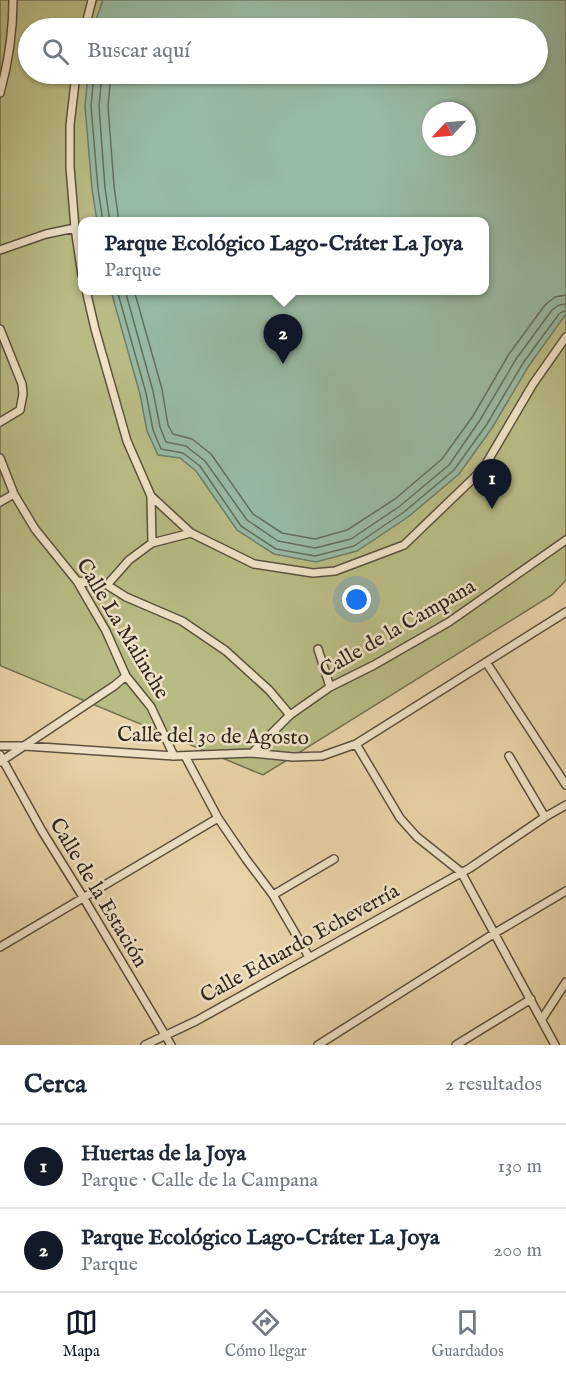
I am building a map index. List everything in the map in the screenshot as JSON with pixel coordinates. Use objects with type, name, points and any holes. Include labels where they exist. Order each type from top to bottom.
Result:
[{"type":"street","points":[[0,93],[13,18],[13,0]]},
{"type":"street","points":[[88,18],[92,0]]},
{"type":"street","points":[[75,84],[70,125],[70,167],[78,248]]},
{"type":"street","points":[[0,250],[46,234],[75,228]]},
{"type":"street","points":[[87,295],[127,441],[151,496],[152,543]]},
{"type":"street","points":[[0,328],[22,384],[23,394],[20,410],[0,422]]},
{"type":"street","points":[[151,496],[191,533],[254,564],[313,573],[335,571],[404,545],[483,469],[533,384],[566,338]]},
{"type":"street","name":"Calle La Malinche","points":[[0,458],[14,494],[35,530],[77,581],[106,632],[126,676],[151,707],[174,756]]},
{"type":"street","points":[[0,502],[14,494]]},
{"type":"street","points":[[107,585],[129,560],[152,543],[191,533]]},
{"type":"street","name":"Calle de la Campana","points":[[252,753],[290,715],[330,687],[449,622],[566,540]]},
{"type":"street","points":[[77,581],[107,585],[126,597],[182,621],[226,651],[269,690],[290,715]]},
{"type":"street","name":"Calle del 30 de Agosto","points":[[0,746],[174,756],[252,753],[293,757],[322,756],[356,744],[566,612]]},
{"type":"street","points":[[318,649],[330,687]]},
{"type":"street","points":[[486,662],[566,785]]},
{"type":"street","points":[[1,760],[126,676]]},
{"type":"street","points":[[356,744],[400,818],[417,837],[461,872],[542,1019],[552,1044]]},
{"type":"street","points":[[185,756],[218,818],[273,895],[309,957]]},
{"type":"street","points":[[509,756],[545,817]]},
{"type":"street","name":"Calle de la Estación","points":[[1,760],[171,1045]]},
{"type":"street","name":"Calle Eduardo Echeverría","points":[[145,1045],[196,1021],[470,868],[545,817],[566,806]]},
{"type":"street","points":[[0,947],[218,818]]},
{"type":"street","points":[[273,895],[334,859]]},
{"type":"street","points":[[318,1045],[566,891]]},
{"type":"street","points":[[542,1019],[566,982]]},
{"type":"street","points":[[456,1045],[531,999]]},
{"type":"shaded area","points":[[0,0],[566,0],[566,580],[552,595],[263,775],[0,664]]},
{"type":"water","points":[[103,0],[566,0],[566,314],[528,367],[492,428],[459,474],[408,517],[357,551],[316,562],[274,554],[237,530],[196,471],[180,458],[158,455],[147,431],[140,394],[112,295],[489,295],[489,217],[96,217],[85,106],[87,84],[548,84],[548,18],[97,18]]},
{"type":"place","name":"Parque Ecológico Lago-Cráter La Joya","points":[[283,364]]},
{"type":"place","name":"Huertas de la Joya","points":[[492,509]]}]
